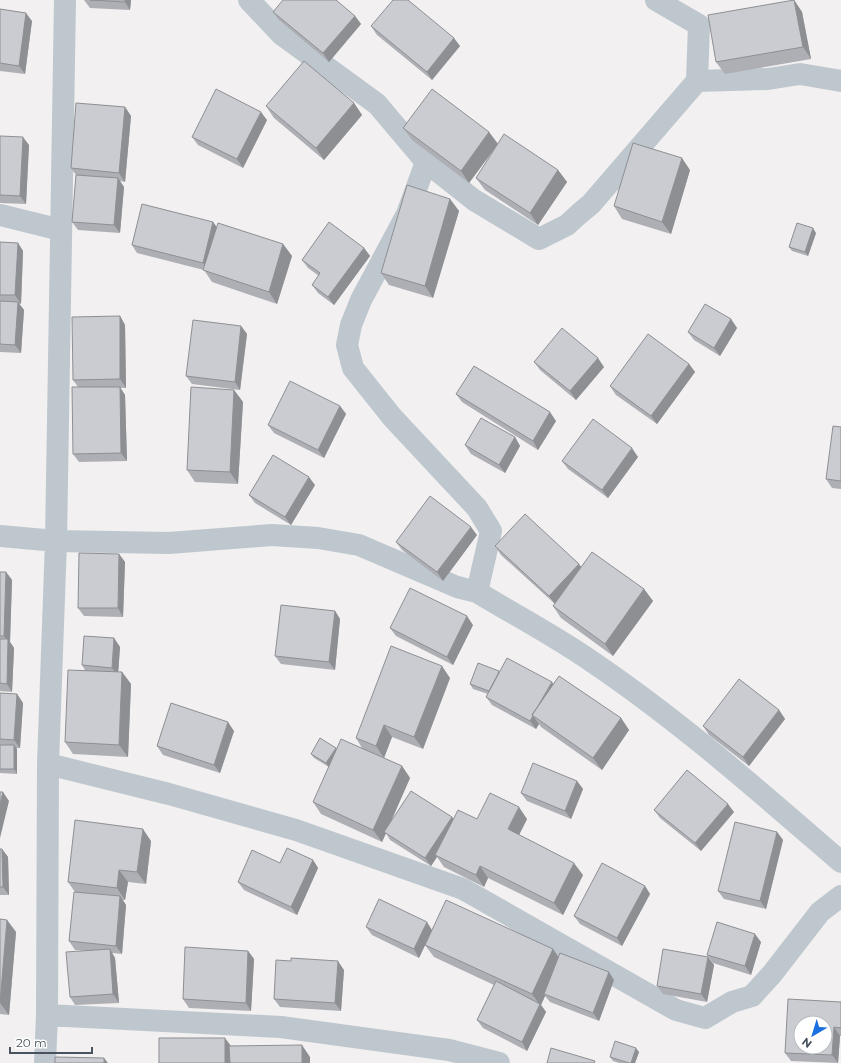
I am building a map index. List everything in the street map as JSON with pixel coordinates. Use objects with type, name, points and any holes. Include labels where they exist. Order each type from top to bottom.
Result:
[{"type":"street","points":[[45,1063],[47,1015],[48,764],[56,541],[65,0]]},
{"type":"street","points":[[249,0],[281,34],[377,104],[426,162],[474,200],[540,239],[566,226],[578,214],[592,204],[697,81],[698,25],[656,0]]},
{"type":"street","points":[[697,81],[768,80],[800,74],[841,81]]},
{"type":"street","points":[[426,162],[407,214],[361,300],[351,325],[347,345],[353,368],[392,417],[477,508],[491,531],[477,592]]},
{"type":"street","points":[[0,215],[61,230]]},
{"type":"street","points":[[0,536],[56,541],[168,543],[272,536],[318,538],[359,545],[457,587],[477,592],[590,660],[662,711],[771,801],[841,862]]},
{"type":"street","points":[[48,764],[169,794],[296,830],[463,889],[676,1010],[705,1018],[732,1002],[752,996],[772,974],[820,912],[841,896]]},
{"type":"street","points":[[47,1015],[281,1027],[449,1050],[499,1063]]},
{"type":"building","points":[[90,0],[125,0],[125,2]]},
{"type":"building","points":[[283,0],[336,0],[355,16],[323,53],[273,12]]},
{"type":"building","points":[[393,0],[408,0],[454,38],[427,72],[371,26]]},
{"type":"building","points":[[794,0],[803,47],[716,62],[708,15]]},
{"type":"building","points":[[0,9],[26,13],[19,66],[0,63]]},
{"type":"building","points":[[304,61],[354,103],[316,148],[266,106]]},
{"type":"building","points":[[216,89],[261,112],[237,159],[192,137]]},
{"type":"building","points":[[432,89],[489,132],[461,171],[403,128]]},
{"type":"building","points":[[76,103],[125,107],[119,173],[71,168]]},
{"type":"building","points":[[504,134],[558,170],[530,213],[476,178]]},
{"type":"building","points":[[0,136],[23,137],[20,196],[0,195]]},
{"type":"building","points":[[633,143],[682,158],[662,222],[614,206]]},
{"type":"building","points":[[76,175],[118,178],[114,225],[72,222]]},
{"type":"building","points":[[407,185],[450,199],[425,286],[381,273]]},
{"type":"building","points":[[142,204],[213,222],[203,263],[132,245]]},
{"type":"building","points":[[329,222],[364,248],[328,297],[312,285],[320,273],[302,260]]},
{"type":"building","points":[[218,223],[283,244],[269,292],[203,270]]},
{"type":"building","points":[[797,223],[813,228],[805,252],[789,247]]},
{"type":"building","points":[[0,242],[18,243],[15,295],[0,295]]},
{"type":"building","points":[[0,301],[18,302],[15,345],[0,344]]},
{"type":"building","points":[[705,304],[731,319],[714,348],[688,332]]},
{"type":"building","points":[[120,316],[120,379],[73,380],[72,317]]},
{"type":"building","points":[[193,320],[241,326],[235,382],[186,376]]},
{"type":"building","points":[[562,328],[598,358],[570,391],[534,362]]},
{"type":"building","points":[[648,334],[689,364],[651,416],[610,386]]},
{"type":"building","points":[[474,366],[550,412],[533,441],[456,394]]},
{"type":"building","points":[[290,381],[340,406],[318,450],[268,425]]},
{"type":"building","points":[[72,387],[120,387],[121,453],[73,454]]},
{"type":"building","points":[[191,387],[234,390],[230,472],[187,470]]},
{"type":"building","points":[[481,418],[515,437],[499,465],[465,445]]},
{"type":"building","points":[[593,419],[632,448],[602,490],[562,461]]},
{"type":"building","points":[[833,426],[841,427],[841,481],[826,479]]},
{"type":"building","points":[[273,455],[309,477],[285,517],[249,495]]},
{"type":"building","points":[[430,496],[471,527],[437,572],[396,542]]},
{"type":"building","points":[[525,514],[579,564],[549,596],[495,546]]},
{"type":"building","points":[[592,552],[644,589],[605,644],[553,606]]},
{"type":"building","points":[[79,553],[119,554],[118,608],[78,608]]},
{"type":"building","points":[[0,572],[6,572],[4,636],[0,636]]},
{"type":"building","points":[[410,588],[467,616],[447,657],[390,628]]},
{"type":"building","points":[[281,605],[335,611],[329,662],[275,656]]},
{"type":"building","points":[[84,636],[114,638],[112,668],[82,665]]},
{"type":"building","points":[[0,639],[8,639],[7,684],[0,683]]},
{"type":"building","points":[[391,646],[442,666],[414,737],[384,725],[376,746],[356,738]]},
{"type":"building","points":[[507,658],[552,682],[532,715],[533,716],[530,721],[486,697]]},
{"type":"building","points":[[478,663],[499,671],[489,691],[470,684]]},
{"type":"building","points":[[68,670],[122,672],[119,745],[65,742]]},
{"type":"building","points":[[559,676],[621,718],[593,758],[532,715]]},
{"type":"building","points":[[739,679],[779,710],[743,757],[703,726]]},
{"type":"building","points":[[0,693],[17,694],[14,740],[0,739]]},
{"type":"building","points":[[171,703],[228,722],[214,765],[157,746]]},
{"type":"building","points":[[320,738],[336,748],[326,763],[311,754]]},
{"type":"building","points":[[341,739],[402,766],[373,830],[313,802]]},
{"type":"building","points":[[0,745],[14,745],[14,769],[0,769]]},
{"type":"building","points":[[533,763],[577,781],[565,811],[521,793]]},
{"type":"building","points":[[687,770],[728,804],[695,843],[654,810]]},
{"type":"building","points":[[411,791],[452,817],[425,858],[384,832]]},
{"type":"building","points":[[0,792],[3,792],[0,804]]},
{"type":"building","points":[[490,793],[519,807],[508,829],[574,863],[554,903],[480,866],[476,875],[435,855],[458,810],[477,819]]},
{"type":"building","points":[[75,820],[143,829],[137,872],[119,870],[117,888],[68,882]]},
{"type":"building","points":[[735,822],[777,832],[760,901],[718,891]]},
{"type":"building","points":[[287,848],[313,860],[291,907],[238,882],[252,850],[280,863]]},
{"type":"building","points":[[0,849],[2,849],[3,887],[0,887]]},
{"type":"building","points":[[602,863],[645,886],[617,938],[574,916]]},
{"type":"building","points":[[74,892],[120,896],[116,946],[69,941]]},
{"type":"building","points":[[379,899],[427,922],[414,949],[366,927]]},
{"type":"building","points":[[446,900],[553,949],[532,994],[425,945]]},
{"type":"building","points":[[0,919],[7,920],[0,1003]]},
{"type":"building","points":[[717,922],[755,934],[745,966],[707,955]]},
{"type":"building","points":[[185,947],[248,951],[246,1003],[183,999]]},
{"type":"building","points":[[110,949],[113,994],[70,997],[66,952]]},
{"type":"building","points":[[663,949],[708,957],[701,994],[657,986]]},
{"type":"building","points":[[560,953],[609,972],[593,1013],[544,994]]},
{"type":"building","points":[[291,958],[338,961],[335,1003],[274,999],[276,960],[291,961]]},
{"type":"building","points":[[496,981],[540,1004],[522,1042],[477,1020]]},
{"type":"building","points":[[788,999],[841,1002],[841,1028],[834,1027],[833,1041],[833,1015],[793,1015],[793,1053],[785,1053]]},
{"type":"building","points":[[159,1038],[225,1038],[225,1063],[159,1063]]},
{"type":"building","points":[[615,1041],[636,1048],[631,1063],[610,1057]]},
{"type":"building","points":[[302,1045],[302,1063],[230,1063],[229,1046]]},
{"type":"building","points":[[551,1048],[595,1061],[594,1063],[547,1063]]},
{"type":"building","points":[[55,1057],[104,1058],[104,1063],[55,1063]]}]
